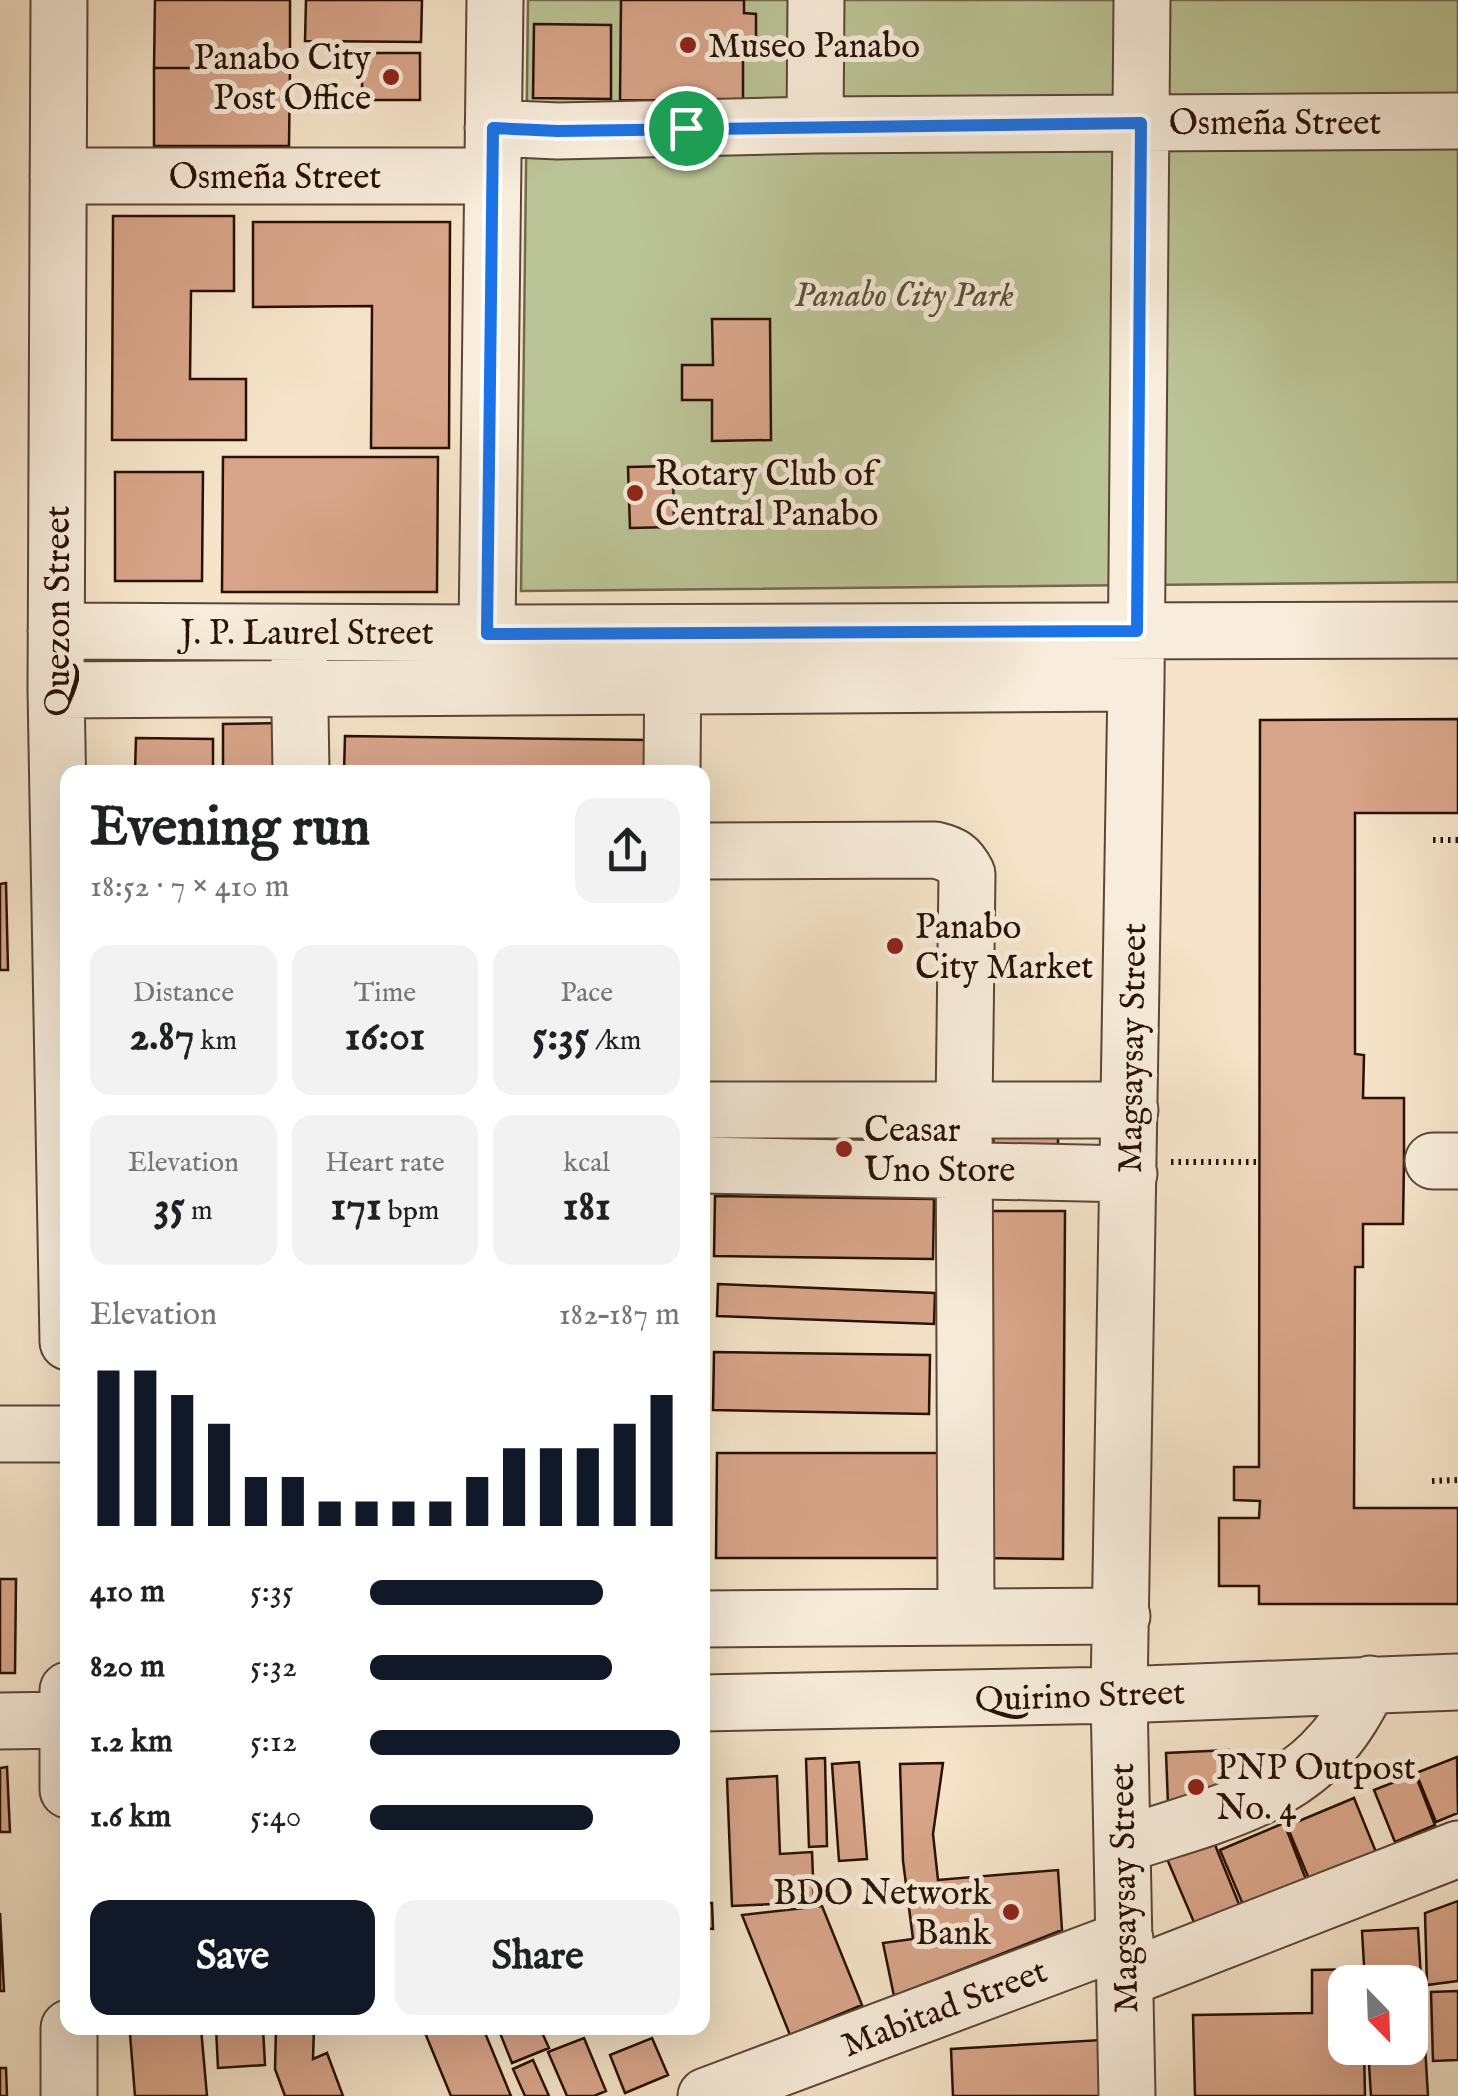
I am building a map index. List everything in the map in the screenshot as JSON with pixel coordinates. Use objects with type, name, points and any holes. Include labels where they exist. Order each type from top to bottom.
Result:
[{"type":"street","name":"Quezon Street","points":[[59,0],[56,690],[60,907]]},
{"type":"street","points":[[487,634],[494,0]]},
{"type":"street","points":[[815,125],[816,0]]},
{"type":"street","name":"Magsaysay Street","points":[[1127,2096],[1119,1695],[1142,0]]},
{"type":"street","name":"Osmeña Street","points":[[58,176],[492,152],[558,131],[1458,120]]},
{"type":"street","name":"J. P. Laurel Street","points":[[56,690],[298,688],[673,659],[1136,657],[1458,630]]},
{"type":"street","name":"J. P. Laurel Street","points":[[56,631],[487,634],[673,659]]},
{"type":"street","points":[[299,632],[300,765]]},
{"type":"street","points":[[672,765],[673,659]]},
{"type":"street","points":[[710,851],[935,850],[961,861],[968,874],[964,1110],[966,1616]]},
{"type":"street","points":[[710,1110],[964,1110],[1129,1148]]},
{"type":"street","points":[[710,1165],[965,1170],[1129,1148]]},
{"type":"street","points":[[0,1434],[60,1434]]},
{"type":"street","points":[[710,1619],[1122,1616]]},
{"type":"street","name":"Quirino Street","points":[[710,1703],[1119,1695],[1458,1682]]},
{"type":"street","points":[[1123,1845],[1246,1803],[1278,1788],[1331,1745],[1370,1684]]},
{"type":"street","points":[[0,1721],[60,1720]]},
{"type":"street","name":"Mabitad Street","points":[[706,2096],[798,2079],[1125,1959],[1458,1848]]},
{"type":"street","points":[[69,2035],[69,2096]]},
{"type":"path","points":[[1433,840],[1458,840]]},
{"type":"path","points":[[1129,1148],[1260,1162]]},
{"type":"path","points":[[1432,1480],[1458,1480]]},
{"type":"green space","name":"Panabo City Park","points":[[528,0],[1458,0],[1458,582],[521,591]]},
{"type":"building","points":[[155,0],[290,0],[290,68],[154,68]]},
{"type":"building","points":[[306,0],[422,0],[421,42],[305,41]]},
{"type":"building","name":"Museo Panabo","points":[[621,0],[744,0],[744,13],[756,14],[756,57],[743,57],[743,101],[620,100]]},
{"type":"building","points":[[534,24],[611,25],[611,99],[533,98]]},
{"type":"building","name":"Panabo City Post Office","points":[[362,53],[420,53],[420,100],[362,100]]},
{"type":"building","points":[[154,68],[290,68],[289,146],[154,146]]},
{"type":"building","points":[[113,216],[234,216],[234,291],[191,291],[190,379],[246,379],[246,440],[112,440]]},
{"type":"building","points":[[253,222],[450,222],[449,448],[371,448],[372,306],[253,307]]},
{"type":"building","points":[[712,319],[770,319],[771,440],[712,441],[712,400],[682,400],[682,365],[713,365]]},
{"type":"building","points":[[223,457],[438,457],[437,592],[222,592]]},
{"type":"building","points":[[673,466],[674,527],[630,528],[628,467]]},
{"type":"building","points":[[115,472],[203,472],[202,581],[115,581]]},
{"type":"building","points":[[1458,719],[1458,813],[1355,813],[1355,1054],[1364,1055],[1363,1098],[1404,1098],[1404,1161],[1403,1224],[1363,1224],[1363,1267],[1355,1267],[1354,1508],[1458,1508],[1458,1604],[1259,1604],[1259,1586],[1219,1586],[1219,1518],[1259,1518],[1260,1501],[1234,1500],[1234,1467],[1259,1467],[1260,720]]},
{"type":"building","points":[[281,723],[282,765],[223,765],[223,724]]},
{"type":"building","points":[[345,736],[651,740],[650,765],[344,765]]},
{"type":"building","points":[[136,738],[213,739],[213,765],[135,765]]},
{"type":"building","points":[[6,883],[8,970],[0,970],[0,884]]},
{"type":"building","points":[[994,1122],[1058,1124],[1058,1155],[993,1154]]},
{"type":"building","points":[[715,1196],[934,1199],[933,1259],[714,1256]]},
{"type":"building","points":[[982,1211],[1065,1211],[1063,1559],[980,1558]]},
{"type":"building","points":[[718,1284],[935,1293],[934,1324],[717,1316]]},
{"type":"building","points":[[714,1352],[930,1355],[929,1414],[713,1410]]},
{"type":"building","points":[[717,1453],[951,1453],[951,1497],[938,1497],[938,1516],[952,1516],[951,1558],[716,1558]]},
{"type":"building","points":[[0,1579],[16,1579],[15,1673],[0,1673]]},
{"type":"building","points":[[1229,1750],[1231,1802],[1168,1805],[1166,1753]]},
{"type":"building","points":[[1457,1757],[1458,1813],[1436,1822],[1416,1773]]},
{"type":"building","points":[[825,1758],[827,1846],[809,1847],[806,1759]]},
{"type":"building","points":[[859,1762],[867,1859],[839,1861],[832,1764]]},
{"type":"building","points":[[943,1763],[933,1834],[938,1880],[1058,1870],[1062,1930],[894,1996],[883,1943],[913,1939],[903,1861],[900,1764]]},
{"type":"building","points":[[7,1767],[10,1832],[0,1832],[0,1768]]},
{"type":"building","points":[[1415,1774],[1435,1825],[1395,1842],[1374,1790]]},
{"type":"building","points":[[777,1776],[780,1854],[812,1852],[814,1902],[732,1906],[727,1779]]},
{"type":"building","points":[[1354,1798],[1376,1852],[1309,1879],[1287,1826]]},
{"type":"building","points":[[1284,1823],[1307,1882],[1244,1907],[1220,1850]]},
{"type":"building","points":[[1213,1840],[1241,1909],[1196,1927],[1167,1859]]},
{"type":"building","points":[[1458,1901],[1458,1981],[1428,1985],[1425,1913]]},
{"type":"building","points":[[710,1903],[712,1903],[713,1929],[710,1929]]},
{"type":"building","points":[[822,1906],[862,2005],[790,2035],[742,1915]]},
{"type":"building","points":[[0,1913],[4,1991],[0,1991]]},
{"type":"building","points":[[1418,1928],[1420,1965],[1364,1965],[1362,1931]]},
{"type":"building","points":[[1312,1970],[1328,1970],[1328,2065],[1364,2065],[1365,2096],[1195,2096],[1193,2015],[1312,2013]]},
{"type":"building","points":[[1458,1991],[1458,2060],[1433,2061],[1431,1992]]},
{"type":"building","points":[[130,2035],[202,2035],[207,2096],[135,2096]]},
{"type":"building","points":[[216,2035],[263,2035],[265,2065],[218,2068]]},
{"type":"building","points":[[276,2035],[314,2035],[313,2059],[327,2053],[343,2096],[285,2096],[275,2069]]},
{"type":"building","points":[[426,2035],[486,2035],[511,2096],[451,2096]]},
{"type":"building","points":[[501,2035],[543,2035],[549,2048],[512,2063]]},
{"type":"building","points":[[584,2038],[606,2091],[594,2096],[567,2096],[548,2052]]},
{"type":"building","points":[[652,2038],[668,2075],[625,2093],[610,2055]]},
{"type":"building","points":[[1101,2040],[1105,2096],[953,2096],[951,2049]]},
{"type":"building","points":[[533,2060],[549,2096],[525,2096],[513,2069]]},
{"type":"building","points":[[1369,2065],[1426,2065],[1428,2096],[1371,2096]]},
{"type":"building","points":[[0,2068],[6,2068],[7,2096],[0,2096]]},
{"type":"place","name":"Museo Panabo","points":[[688,45]]},
{"type":"place","name":"Panabo City Post Office","points":[[391,77]]},
{"type":"place","name":"Rotary Club of Central Panabo","points":[[635,493]]},
{"type":"place","name":"Panabo City Market","points":[[895,946]]},
{"type":"place","name":"Ceasar Uno Store","points":[[844,1149]]},
{"type":"place","name":"PNP Outpost No. 4","points":[[1196,1787]]},
{"type":"place","name":"BDO Network Bank","points":[[1011,1912]]},
{"type":"route","points":[[1141,123],[1137,631],[487,634],[493,128],[686,128],[1141,123]]}]
